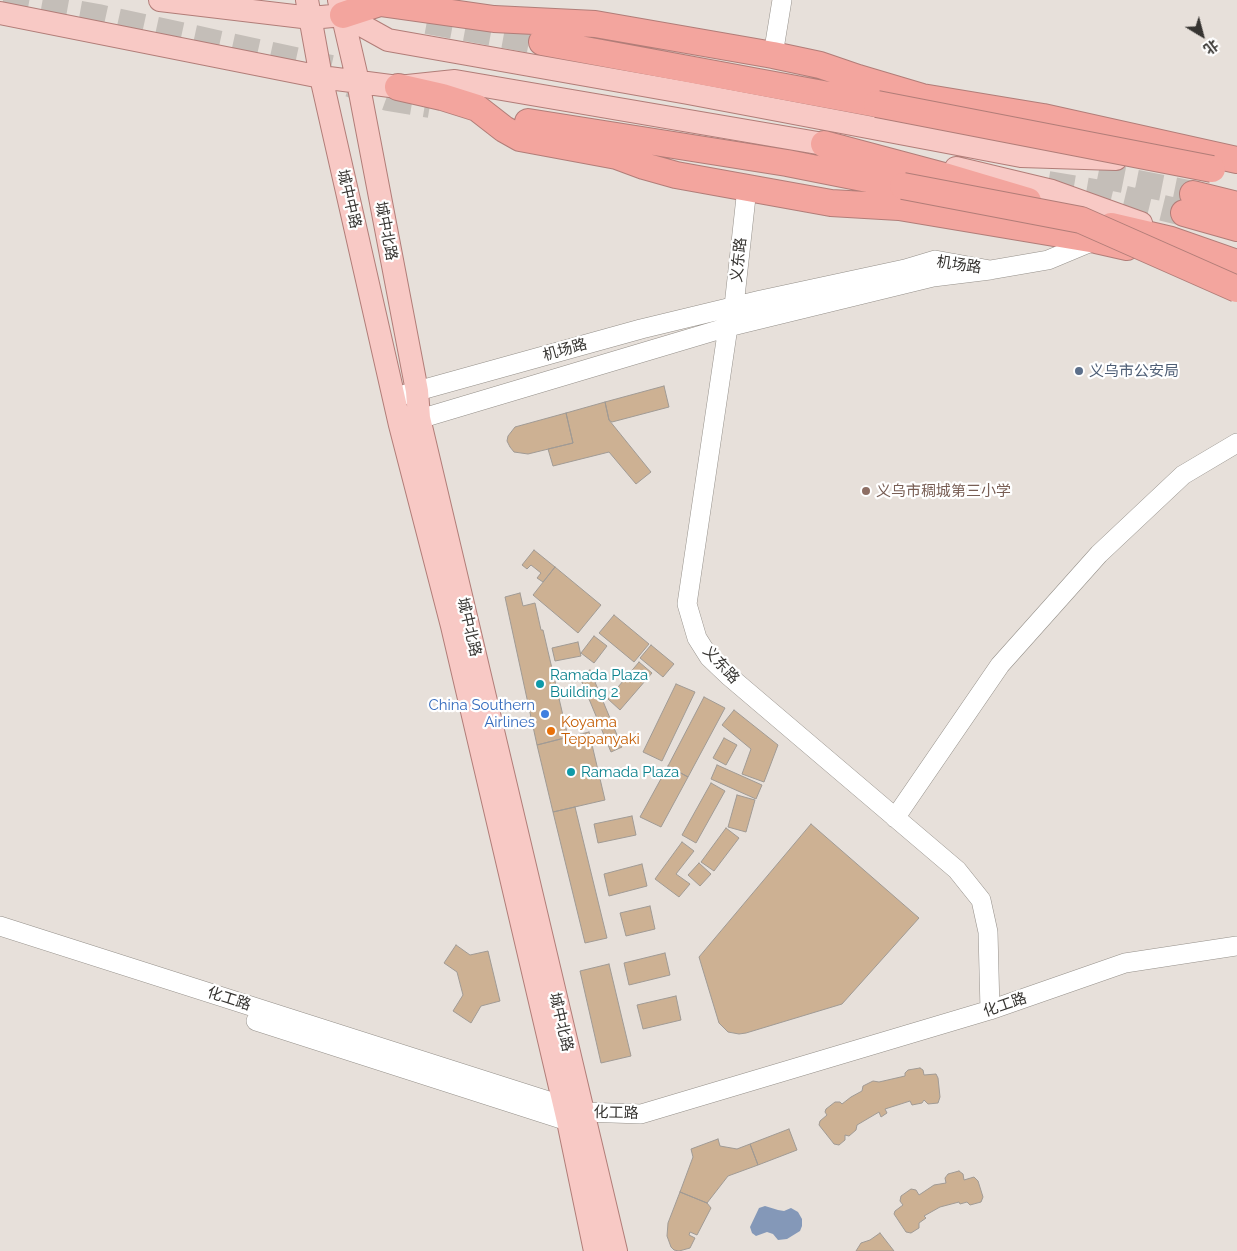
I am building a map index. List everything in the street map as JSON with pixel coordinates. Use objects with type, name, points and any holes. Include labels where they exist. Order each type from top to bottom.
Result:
[{"type":"highway","points":[[341,8],[380,3],[494,19],[812,77],[839,86],[877,104]]},
{"type":"highway","points":[[494,19],[595,24],[773,55],[820,65],[922,97],[1044,117],[1237,162]]},
{"type":"highway","points":[[542,42],[1212,169],[1237,171]]},
{"type":"highway","points":[[398,87],[442,97],[477,108],[520,138],[617,156],[676,175],[831,203],[898,207],[1170,240],[1237,263]]},
{"type":"highway","points":[[528,122],[787,163],[899,185],[1088,230],[1237,275]]},
{"type":"highway","points":[[824,144],[1018,197],[1092,228],[1201,264]]},
{"type":"highway","points":[[617,156],[646,156],[801,184],[899,185]]},
{"type":"highway","points":[[1200,162],[1237,171]]},
{"type":"highway","points":[[1237,205],[1188,204],[1237,228]]},
{"type":"highway","points":[[1088,230],[1237,289]]},
{"type":"main road","points":[[160,0],[309,9],[341,8],[388,40],[688,93],[1022,156],[1237,162]]},
{"type":"main road","name":"城中北路","points":[[341,8],[358,82],[417,391],[410,422]]},
{"type":"main road","name":"城中中路","points":[[309,9],[321,77],[395,398]]},
{"type":"main road","points":[[0,13],[321,77],[398,87],[455,81],[928,161],[1052,191],[1237,256]]},
{"type":"main road","name":"城中北路","points":[[395,398],[410,422],[575,1117],[616,1251]]},
{"type":"main road","name":"城中北路","points":[[575,1117],[595,1251]]},
{"type":"street","points":[[773,55],[782,0]]},
{"type":"street","name":"义东路","points":[[746,188],[734,306],[728,327],[687,604],[697,638],[709,657],[730,677],[956,870],[981,900],[988,932],[990,1010]]},
{"type":"street","points":[[990,270],[1048,260],[1088,230]]},
{"type":"street","name":"机场路","points":[[395,398],[641,329],[934,260],[990,270]]},
{"type":"street","name":"机场路","points":[[410,422],[728,327],[934,277],[990,270]]},
{"type":"street","points":[[895,818],[1000,665],[1099,554],[1183,475],[1237,443]]},
{"type":"street","name":"化工路","points":[[0,926],[575,1117]]},
{"type":"street","name":"化工路","points":[[0,940],[575,1117],[641,1114],[990,1010],[1125,963],[1237,946]]},
{"type":"water","points":[[765,1206],[784,1211],[791,1208],[798,1212],[802,1219],[800,1231],[787,1239],[778,1240],[773,1234],[767,1232],[756,1236],[752,1233],[750,1227],[759,1208]]},
{"type":"building","points":[[664,386],[669,407],[612,422],[609,420],[605,402]]},
{"type":"building","points":[[605,402],[609,420],[651,472],[636,484],[609,452],[553,466],[548,449],[573,443],[566,413]]},
{"type":"building","points":[[566,413],[573,443],[528,454],[514,452],[510,447],[507,441],[508,436],[515,427]]},
{"type":"building","points":[[534,550],[555,567],[543,582],[537,578],[541,573],[531,565],[527,569],[522,565]]},
{"type":"building","points":[[555,567],[601,605],[578,633],[533,595]]},
{"type":"building","name":"Ramada Plaza Building 2","points":[[520,593],[523,606],[535,603],[568,737],[537,745],[505,597]]},
{"type":"building","points":[[614,615],[649,644],[634,662],[599,633]]},
{"type":"building","points":[[594,636],[607,646],[594,663],[581,653]]},
{"type":"building","points":[[578,642],[581,656],[555,661],[552,648]]},
{"type":"building","points":[[651,645],[674,664],[663,677],[640,658]]},
{"type":"building","points":[[639,662],[652,673],[620,710],[608,699]]},
{"type":"building","points":[[590,670],[622,747],[611,752],[579,675]]},
{"type":"building","points":[[676,684],[695,692],[662,761],[643,752]]},
{"type":"building","points":[[704,697],[725,708],[688,777],[668,766]]},
{"type":"building","points":[[734,710],[778,745],[764,782],[742,774],[751,749],[722,725]]},
{"type":"building","name":"Ramada Plaza","points":[[589,732],[605,800],[553,812],[537,745]]},
{"type":"building","points":[[724,738],[737,745],[726,765],[713,758]]},
{"type":"building","points":[[717,765],[762,785],[756,799],[711,779]]},
{"type":"building","points":[[668,766],[688,777],[661,827],[640,817]]},
{"type":"building","points":[[711,783],[725,791],[696,843],[682,835]]},
{"type":"building","points":[[737,795],[755,800],[746,832],[728,827]]},
{"type":"building","points":[[575,807],[607,938],[585,943],[553,812]]},
{"type":"building","points":[[632,816],[636,835],[598,843],[594,824]]},
{"type":"building","points":[[811,824],[919,918],[842,1004],[746,1033],[728,1032],[719,1023],[699,957]]},
{"type":"building","points":[[726,828],[739,838],[714,871],[701,862]]},
{"type":"building","points":[[682,842],[694,851],[676,874],[690,884],[679,897],[655,879]]},
{"type":"building","points":[[699,863],[711,874],[700,886],[688,875]]},
{"type":"building","points":[[642,864],[647,886],[609,896],[604,874]]},
{"type":"building","points":[[650,906],[655,929],[626,936],[620,913]]},
{"type":"building","points":[[456,945],[470,955],[488,951],[500,1001],[481,1006],[471,1023],[453,1011],[463,995],[457,972],[444,963]]},
{"type":"building","points":[[665,953],[670,975],[629,985],[624,963]]},
{"type":"building","points":[[609,964],[631,1056],[601,1063],[580,971]]},
{"type":"building","points":[[676,996],[681,1020],[643,1029],[637,1005]]},
{"type":"building","points":[[920,1068],[923,1070],[924,1075],[936,1074],[940,1097],[938,1103],[928,1104],[924,1100],[922,1103],[912,1105],[910,1101],[885,1109],[887,1113],[881,1117],[879,1112],[857,1125],[856,1130],[849,1136],[845,1135],[845,1140],[839,1145],[834,1144],[819,1125],[820,1121],[827,1115],[826,1109],[835,1102],[842,1104],[862,1091],[863,1086],[873,1081],[879,1082],[905,1076],[908,1070]]},
{"type":"building","points":[[789,1129],[797,1150],[758,1165],[750,1144]]},
{"type":"building","points":[[718,1139],[720,1146],[737,1149],[750,1144],[758,1165],[728,1176],[707,1203],[680,1192],[693,1157],[691,1149]]},
{"type":"building","points":[[959,1171],[963,1174],[964,1180],[974,1177],[978,1181],[983,1197],[981,1202],[970,1205],[967,1202],[960,1204],[959,1202],[940,1207],[924,1216],[926,1218],[919,1223],[919,1228],[911,1233],[906,1232],[894,1214],[903,1205],[900,1201],[901,1196],[911,1189],[916,1190],[919,1195],[934,1185],[946,1183],[945,1178],[948,1174]]},
{"type":"building","points":[[680,1192],[707,1203],[711,1208],[697,1235],[690,1232],[689,1235],[695,1238],[690,1248],[679,1251],[671,1247],[667,1236],[668,1223]]},
{"type":"building","points":[[880,1233],[894,1251],[856,1251],[861,1243],[870,1240]]},
{"type":"tunnel","points":[[3,0],[98,17],[331,68]]},
{"type":"tunnel","points":[[427,21],[542,42]]},
{"type":"tunnel","points":[[350,84],[388,98],[430,105]]},
{"type":"tunnel","points":[[1098,175],[1193,194]]},
{"type":"tunnel","points":[[1048,184],[1106,194],[1184,213]]},
{"type":"place","name":"义乌市公安局","points":[[1079,371]]},
{"type":"place","name":"义乌市稠城第三小学","points":[[866,491]]},
{"type":"place","name":"Ramada Plaza Building 2","points":[[540,684]]},
{"type":"place","name":"China Southern Airlines","points":[[545,714]]},
{"type":"place","name":"Koyama Teppanyaki","points":[[551,731]]},
{"type":"place","name":"Ramada Plaza","points":[[571,772]]}]
